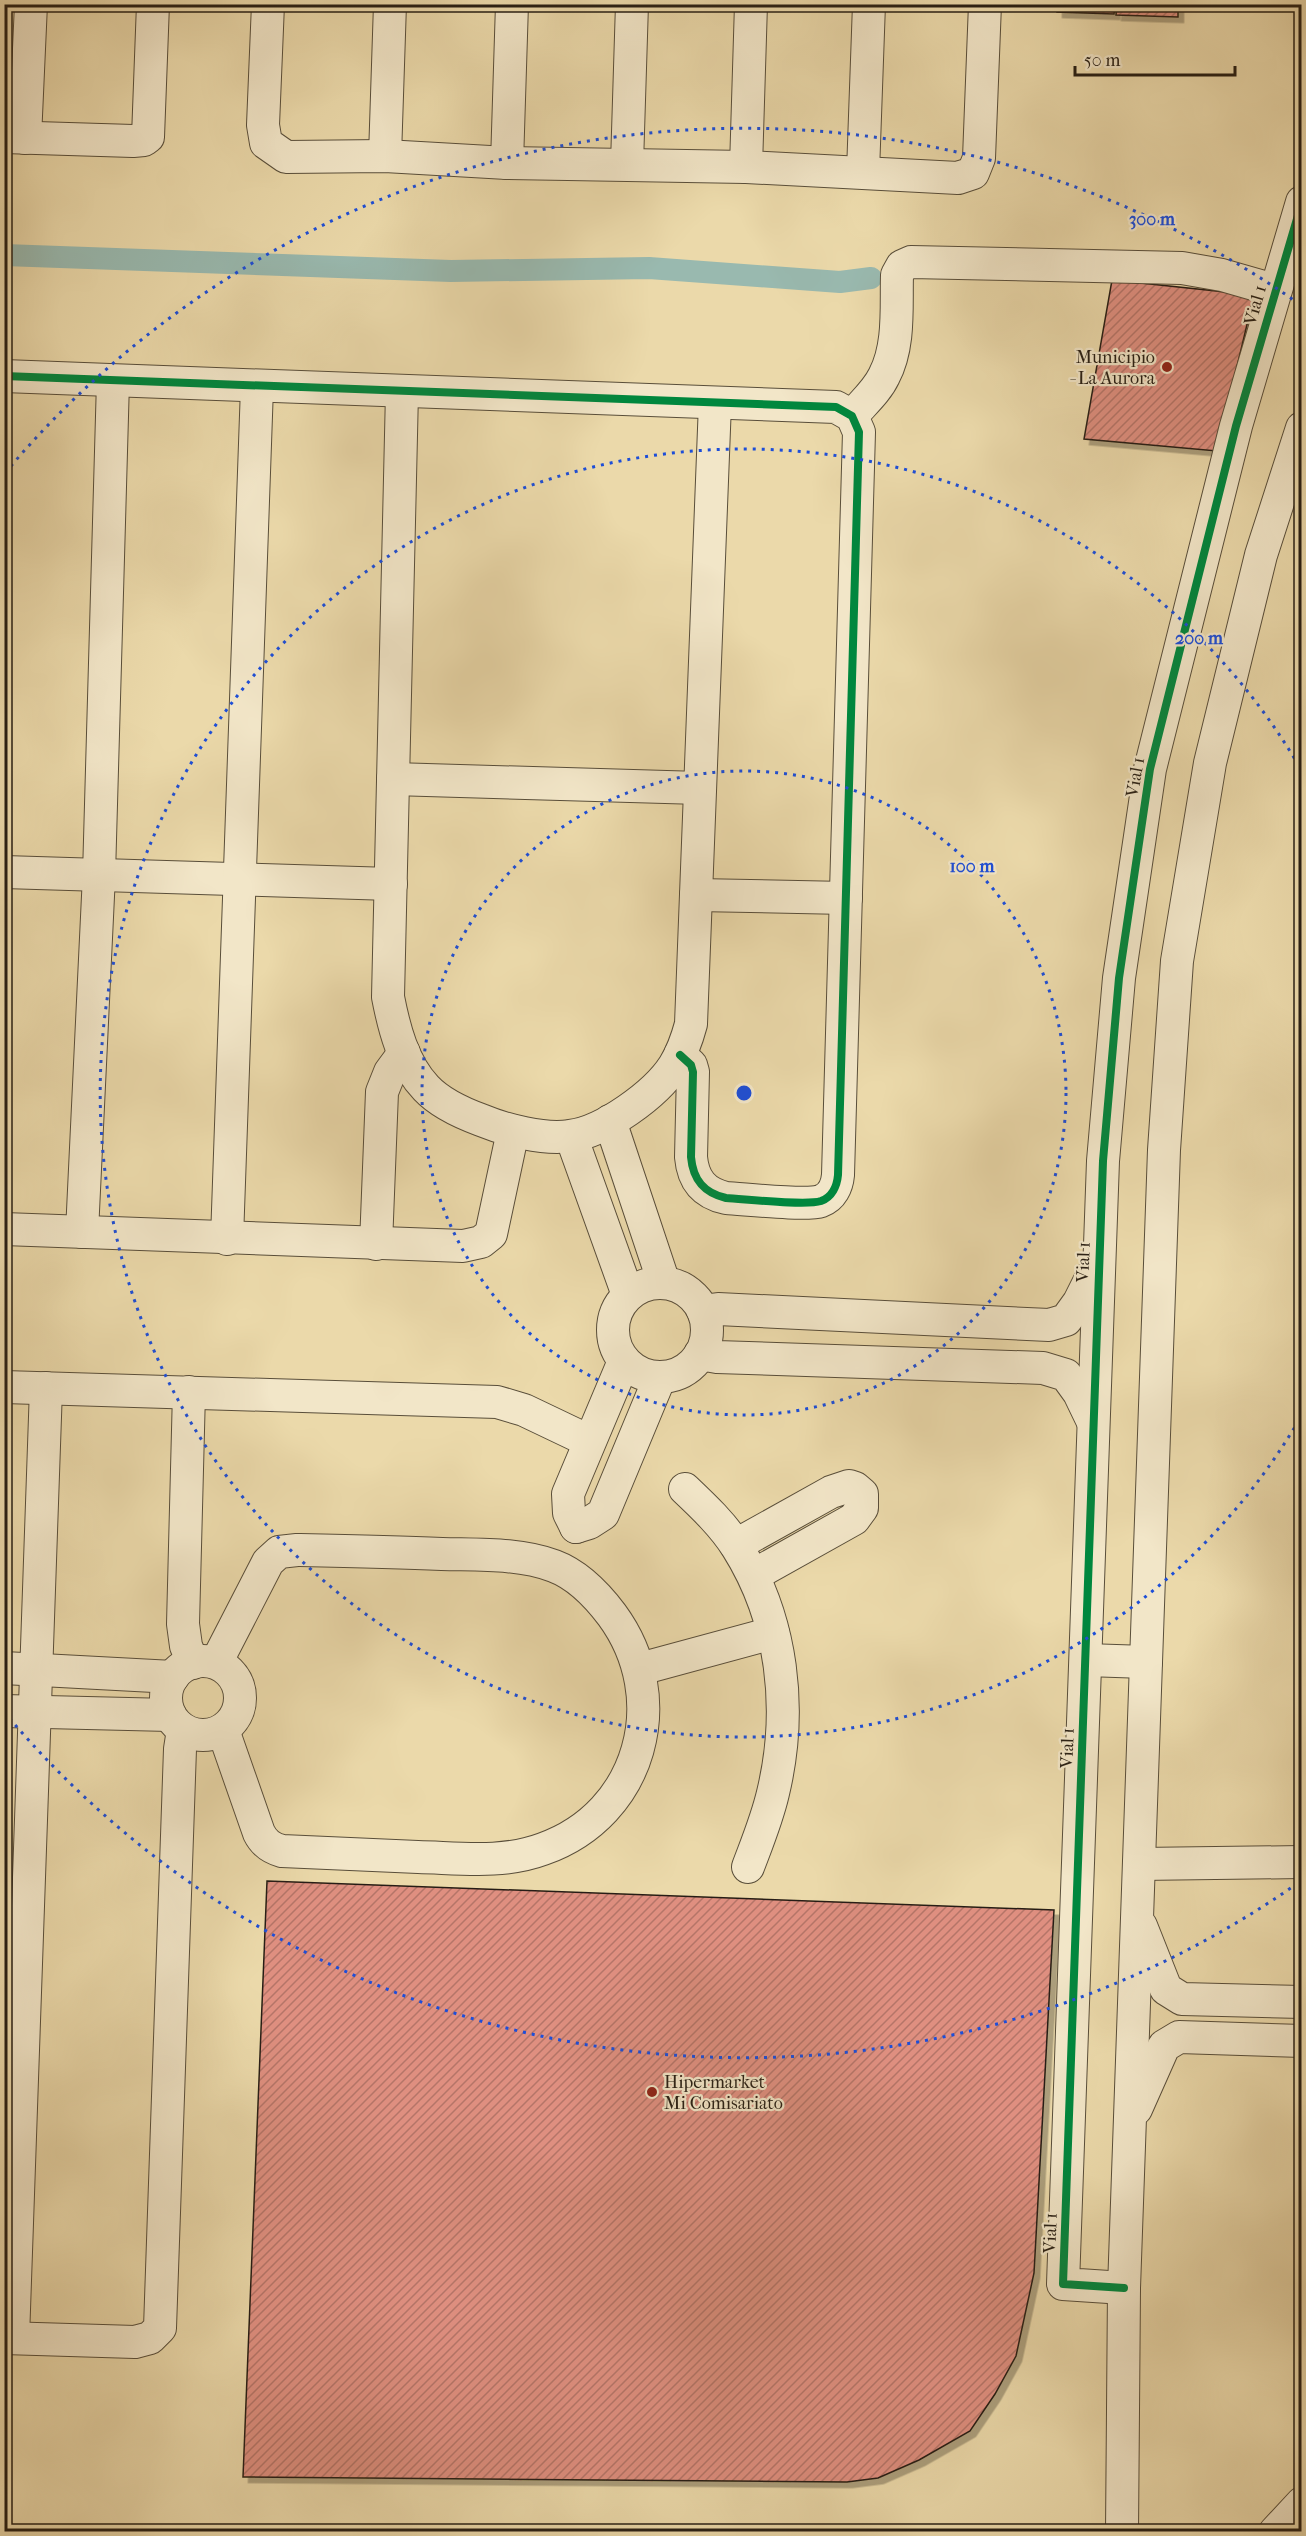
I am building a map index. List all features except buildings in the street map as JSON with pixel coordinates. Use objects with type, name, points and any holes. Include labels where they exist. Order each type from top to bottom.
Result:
[{"type":"street","points":[[31,4],[15,138],[133,141],[148,137],[153,4]]},
{"type":"street","points":[[268,4],[263,125],[266,143],[286,157],[385,156],[507,163],[746,167],[958,178],[973,173],[979,158],[985,4]]},
{"type":"street","points":[[385,156],[390,4]]},
{"type":"street","points":[[507,163],[512,4]]},
{"type":"street","points":[[627,164],[632,4]]},
{"type":"street","points":[[746,167],[751,4]]},
{"type":"street","points":[[863,172],[869,4]]},
{"type":"street","name":"Vial 1","points":[[1124,2288],[1063,2284],[1103,1161],[1119,978],[1150,769],[1236,426],[1302,202]]},
{"type":"street","points":[[852,416],[876,388],[889,366],[893,345],[897,275],[902,266],[911,261],[1182,268],[1222,274],[1275,290]]},
{"type":"street","points":[[4,376],[836,407],[852,416],[859,432],[846,898],[838,1175],[830,1195],[813,1202],[726,1198],[713,1195],[704,1188],[696,1179],[691,1157],[693,1072],[691,1065],[680,1055]]},
{"type":"street","points":[[82,1232],[99,875],[113,381]]},
{"type":"street","points":[[227,1239],[257,387]]},
{"type":"street","points":[[402,392],[388,997],[404,1053],[427,1088],[472,1117],[513,1131],[547,1137],[585,1133],[610,1121],[655,1089],[680,1055],[691,1024],[716,403]]},
{"type":"street","points":[[1122,2532],[1124,2288],[1164,1150],[1177,961],[1210,763],[1261,555],[1302,428]]},
{"type":"street","points":[[393,779],[700,788]]},
{"type":"street","points":[[4,872],[391,884]]},
{"type":"street","points":[[696,894],[846,898]]},
{"type":"street","points":[[376,1244],[382,1092],[390,1072],[404,1053]]},
{"type":"street","points":[[610,1121],[664,1283]]},
{"type":"street","points":[[4,1229],[227,1239],[472,1245],[486,1239],[491,1234],[513,1131]]},
{"type":"street","points":[[571,1136],[628,1295]]},
{"type":"street","points":[[703,1311],[718,1309],[1048,1325],[1066,1320],[1079,1302],[1098,1263]]},
{"type":"street","points":[[664,1283],[681,1287],[694,1298],[703,1311],[707,1326],[706,1340],[700,1354],[690,1366],[676,1374],[660,1377],[645,1375],[624,1361],[614,1340],[613,1323],[618,1308],[628,1295],[645,1285],[664,1283]]},
{"type":"street","points":[[700,1354],[717,1357],[1044,1368],[1066,1375],[1079,1393],[1092,1420]]},
{"type":"street","points":[[576,1527],[570,1520],[568,1494],[624,1361]]},
{"type":"street","points":[[556,1567],[576,1527],[589,1523],[603,1514],[660,1377]]},
{"type":"street","points":[[4,1388],[497,1402],[524,1410],[589,1441]]},
{"type":"street","points":[[46,1388],[36,1670],[20,1712],[9,2338],[135,2342],[150,2338],[160,2328],[180,1749],[177,1723],[166,1695],[194,1668],[272,1556],[288,1550],[495,1555],[543,1562],[580,1581],[605,1606],[628,1641],[640,1669],[644,1693],[643,1724],[630,1770],[614,1799],[594,1820],[564,1840],[546,1848],[498,1859],[274,1849],[262,1839],[259,1833],[223,1730]]},
{"type":"street","points":[[189,1392],[183,1624],[186,1646],[194,1668]]},
{"type":"street","points":[[736,1545],[843,1487],[855,1488],[862,1494],[862,1508],[854,1519],[754,1575]]},
{"type":"street","points":[[685,1489],[705,1508],[736,1545],[754,1575],[773,1633],[782,1688],[782,1736],[773,1794],[748,1867]]},
{"type":"street","points":[[640,1669],[773,1633]]},
{"type":"street","points":[[1086,1660],[1146,1662]]},
{"type":"street","points":[[4,1668],[36,1670],[194,1668],[228,1671],[236,1682],[240,1695],[239,1709],[232,1721],[223,1730],[210,1735],[196,1735],[177,1723],[20,1712]]},
{"type":"street","points":[[1139,1864],[1302,1862]]},
{"type":"street","points":[[1137,1917],[1166,1989],[1182,1999],[1302,2002]]},
{"type":"street","points":[[1130,2123],[1164,2046],[1179,2037],[1302,2041]]},
{"type":"street","points":[[1275,2532],[1302,2503]]},
{"type":"waterway","points":[[4,255],[451,271],[649,268],[840,282],[871,278]]},
{"type":"cycle path","points":[[1124,2288],[1063,2284],[1103,1161],[1119,978],[1150,769],[1236,426],[1302,202]]},
{"type":"cycle path","points":[[4,376],[836,407],[852,416],[859,432],[838,1175],[831,1194],[821,1201],[789,1203],[726,1198],[706,1189],[697,1179],[691,1157],[693,1072],[691,1065],[680,1055]]},
{"type":"place","name":"Municipio - La Aurora","points":[[1167,367]]},
{"type":"place","name":"Hipermarket Mi Comisariato","points":[[652,2092]]}]
